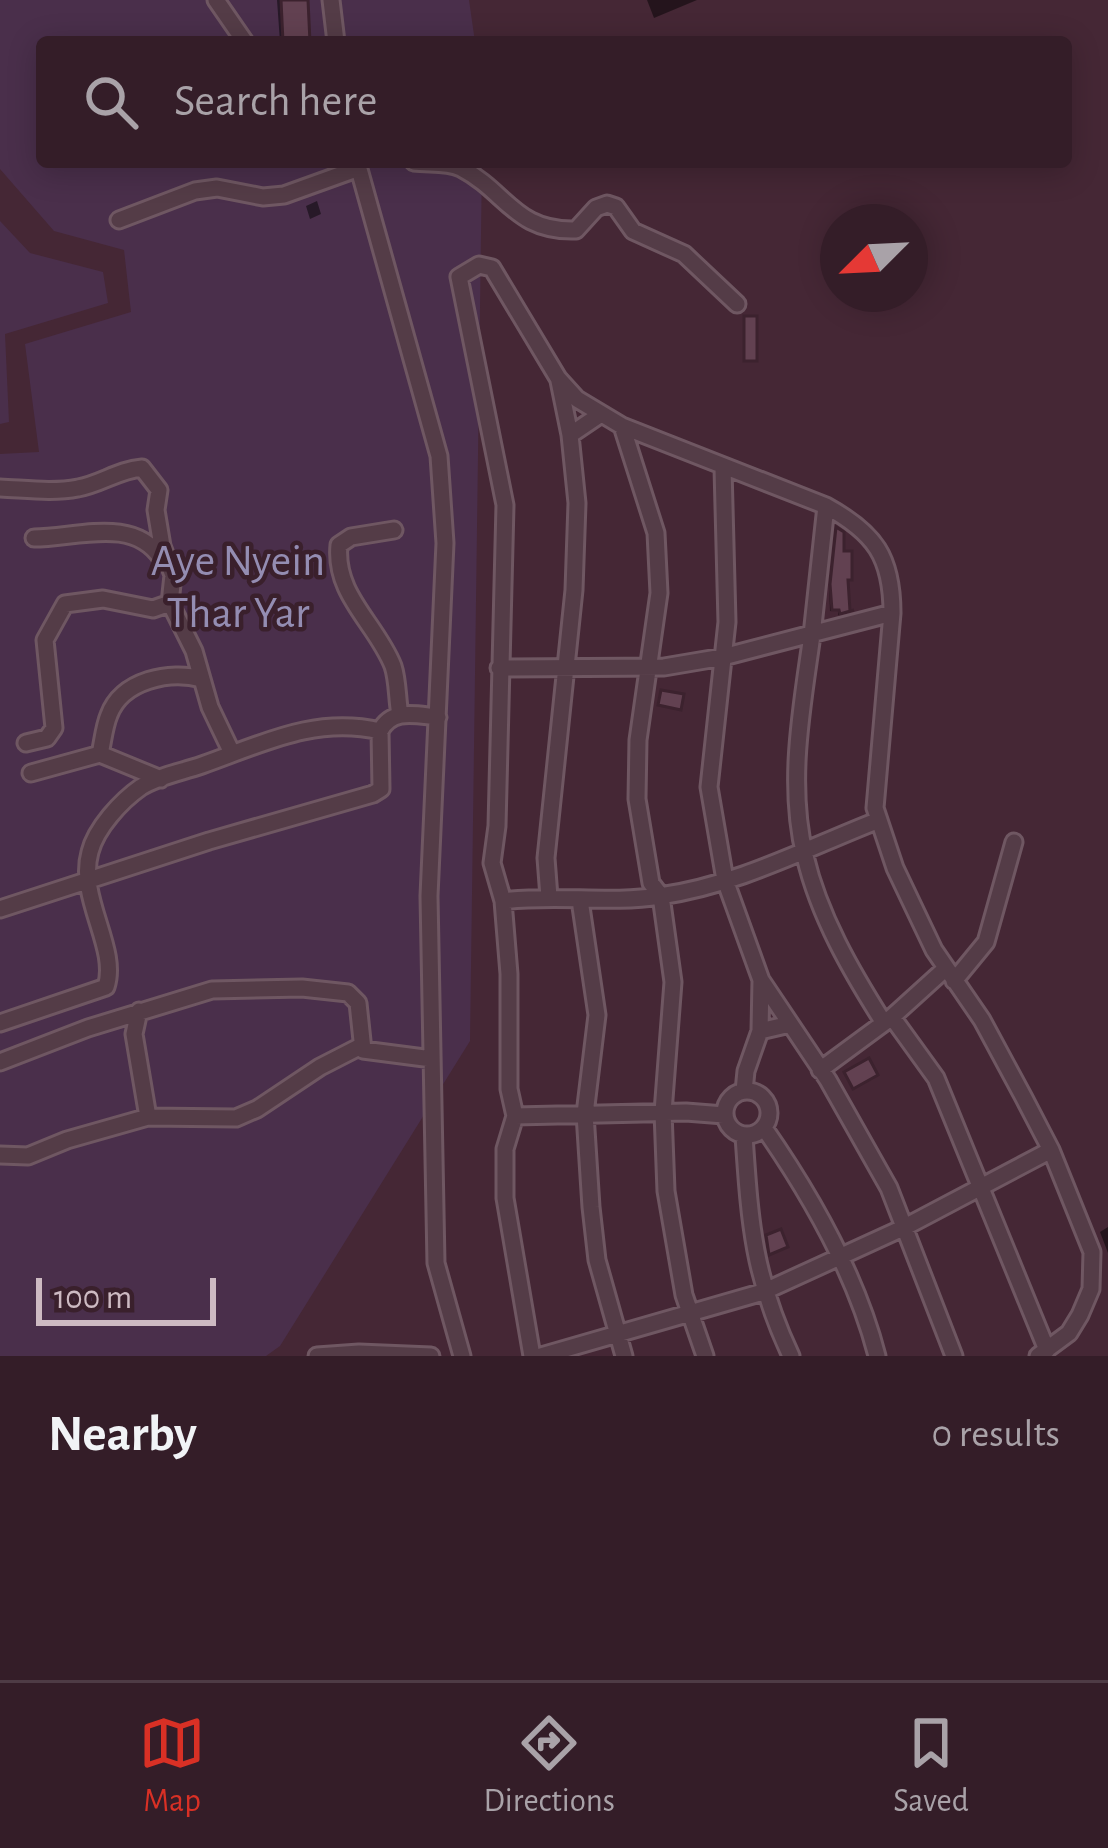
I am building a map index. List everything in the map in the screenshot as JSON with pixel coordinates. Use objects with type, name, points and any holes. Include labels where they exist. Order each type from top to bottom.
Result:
[{"type":"street","points":[[216,0],[241,36]]},
{"type":"street","points":[[331,0],[335,36]]},
{"type":"street","points":[[119,220],[195,191],[217,188],[284,196],[351,168]]},
{"type":"street","points":[[359,168],[439,456],[445,543],[429,896],[436,1263],[462,1356]]},
{"type":"street","points":[[459,168],[519,216],[548,229],[576,230],[596,208],[616,207],[633,231],[684,254],[737,304]]},
{"type":"street","points":[[826,506],[801,701],[796,785],[803,851],[814,889],[841,950],[888,1020],[936,1078],[980,1187],[1043,1353],[1069,1334],[1090,1289],[1092,1252],[1051,1150],[982,1020],[950,975],[896,868],[879,820],[875,784],[892,613],[892,584],[879,550],[850,519],[826,506],[622,426],[577,399],[558,378],[492,268],[479,265],[459,277],[505,505],[497,826],[492,862],[503,902],[509,974],[509,1089],[515,1117],[506,1149],[505,1198],[537,1356],[763,1292],[905,1227],[980,1187],[1051,1150]]},
{"type":"street","points":[[548,897],[546,857],[574,590],[577,502],[558,378]]},
{"type":"street","points":[[570,435],[601,414]]},
{"type":"street","points":[[622,426],[656,533],[659,593],[638,740],[637,799],[651,883],[661,896],[673,982],[663,1112],[666,1191],[674,1252],[706,1356]]},
{"type":"street","points":[[0,488],[72,490],[99,483],[121,470],[142,468],[159,490],[156,510],[173,575],[170,603],[194,651],[210,707],[232,753]]},
{"type":"street","points":[[723,468],[728,584],[710,787],[725,880],[760,980],[872,1155],[954,1356]]},
{"type":"street","points":[[394,530],[351,537],[339,544],[337,564],[360,616],[392,665],[400,715]]},
{"type":"street","points":[[34,538],[122,532],[155,548],[173,575]]},
{"type":"street","points":[[26,743],[47,738],[54,728],[45,640],[64,604],[104,598],[153,609],[170,603]]},
{"type":"street","points":[[499,668],[647,668],[722,657],[892,613]]},
{"type":"street","points":[[100,754],[109,714],[119,698],[179,673],[202,679]]},
{"type":"street","points":[[0,909],[373,794],[381,789],[380,731],[391,717],[438,717]]},
{"type":"street","points":[[0,1023],[106,987],[110,976],[88,880],[90,848],[143,786],[288,734],[342,724],[380,731]]},
{"type":"street","points":[[31,773],[100,754],[161,778]]},
{"type":"street","points":[[503,902],[661,896],[725,880],[879,820]]},
{"type":"street","points":[[820,1070],[950,975],[986,942],[1014,842]]},
{"type":"street","points":[[580,900],[597,1015],[585,1114],[597,1260],[624,1356]]},
{"type":"street","points":[[744,1090],[760,1031],[760,980]]},
{"type":"street","points":[[0,1062],[212,990],[302,988],[348,993],[358,1003],[361,1046],[369,1052],[432,1059]]},
{"type":"street","points":[[139,1011],[134,1034],[148,1117]]},
{"type":"street","points":[[760,1031],[790,1024]]},
{"type":"street","points":[[0,1154],[28,1156],[148,1117],[236,1118],[361,1046]]},
{"type":"street","points":[[744,1090],[764,1098],[769,1118],[764,1128],[744,1136],[735,1132],[724,1115],[726,1104],[744,1090]]},
{"type":"street","points":[[515,1117],[724,1115]]},
{"type":"street","points":[[764,1128],[806,1189],[878,1356]]},
{"type":"street","points":[[744,1136],[755,1262],[791,1356]]},
{"type":"street","points":[[316,1356],[359,1352],[431,1356]]},
{"type":"green space","name":"Aye Nyein Thar Yar","points":[[0,0],[469,0],[474,36],[36,36],[36,168],[482,168],[470,1041],[280,1346],[266,1356],[0,1356],[0,454],[39,452],[25,344],[131,312],[124,250],[54,231],[0,169]]},
{"type":"green space","points":[[0,221],[30,253],[103,272],[108,303],[5,334],[9,422],[0,424]]},
{"type":"building","points":[[281,0],[308,0],[310,36],[283,36]]},
{"type":"building","points":[[744,316],[757,316],[757,361],[744,361]]},
{"type":"building","points":[[836,527],[844,532],[844,551],[852,551],[852,580],[848,580],[850,611],[854,610],[840,614],[832,610],[830,584]]},
{"type":"building","points":[[661,690],[684,694],[681,710],[658,705]]},
{"type":"building","points":[[869,1058],[878,1075],[853,1089],[844,1072]]},
{"type":"building","points":[[781,1229],[788,1247],[769,1255],[766,1235]]}]
